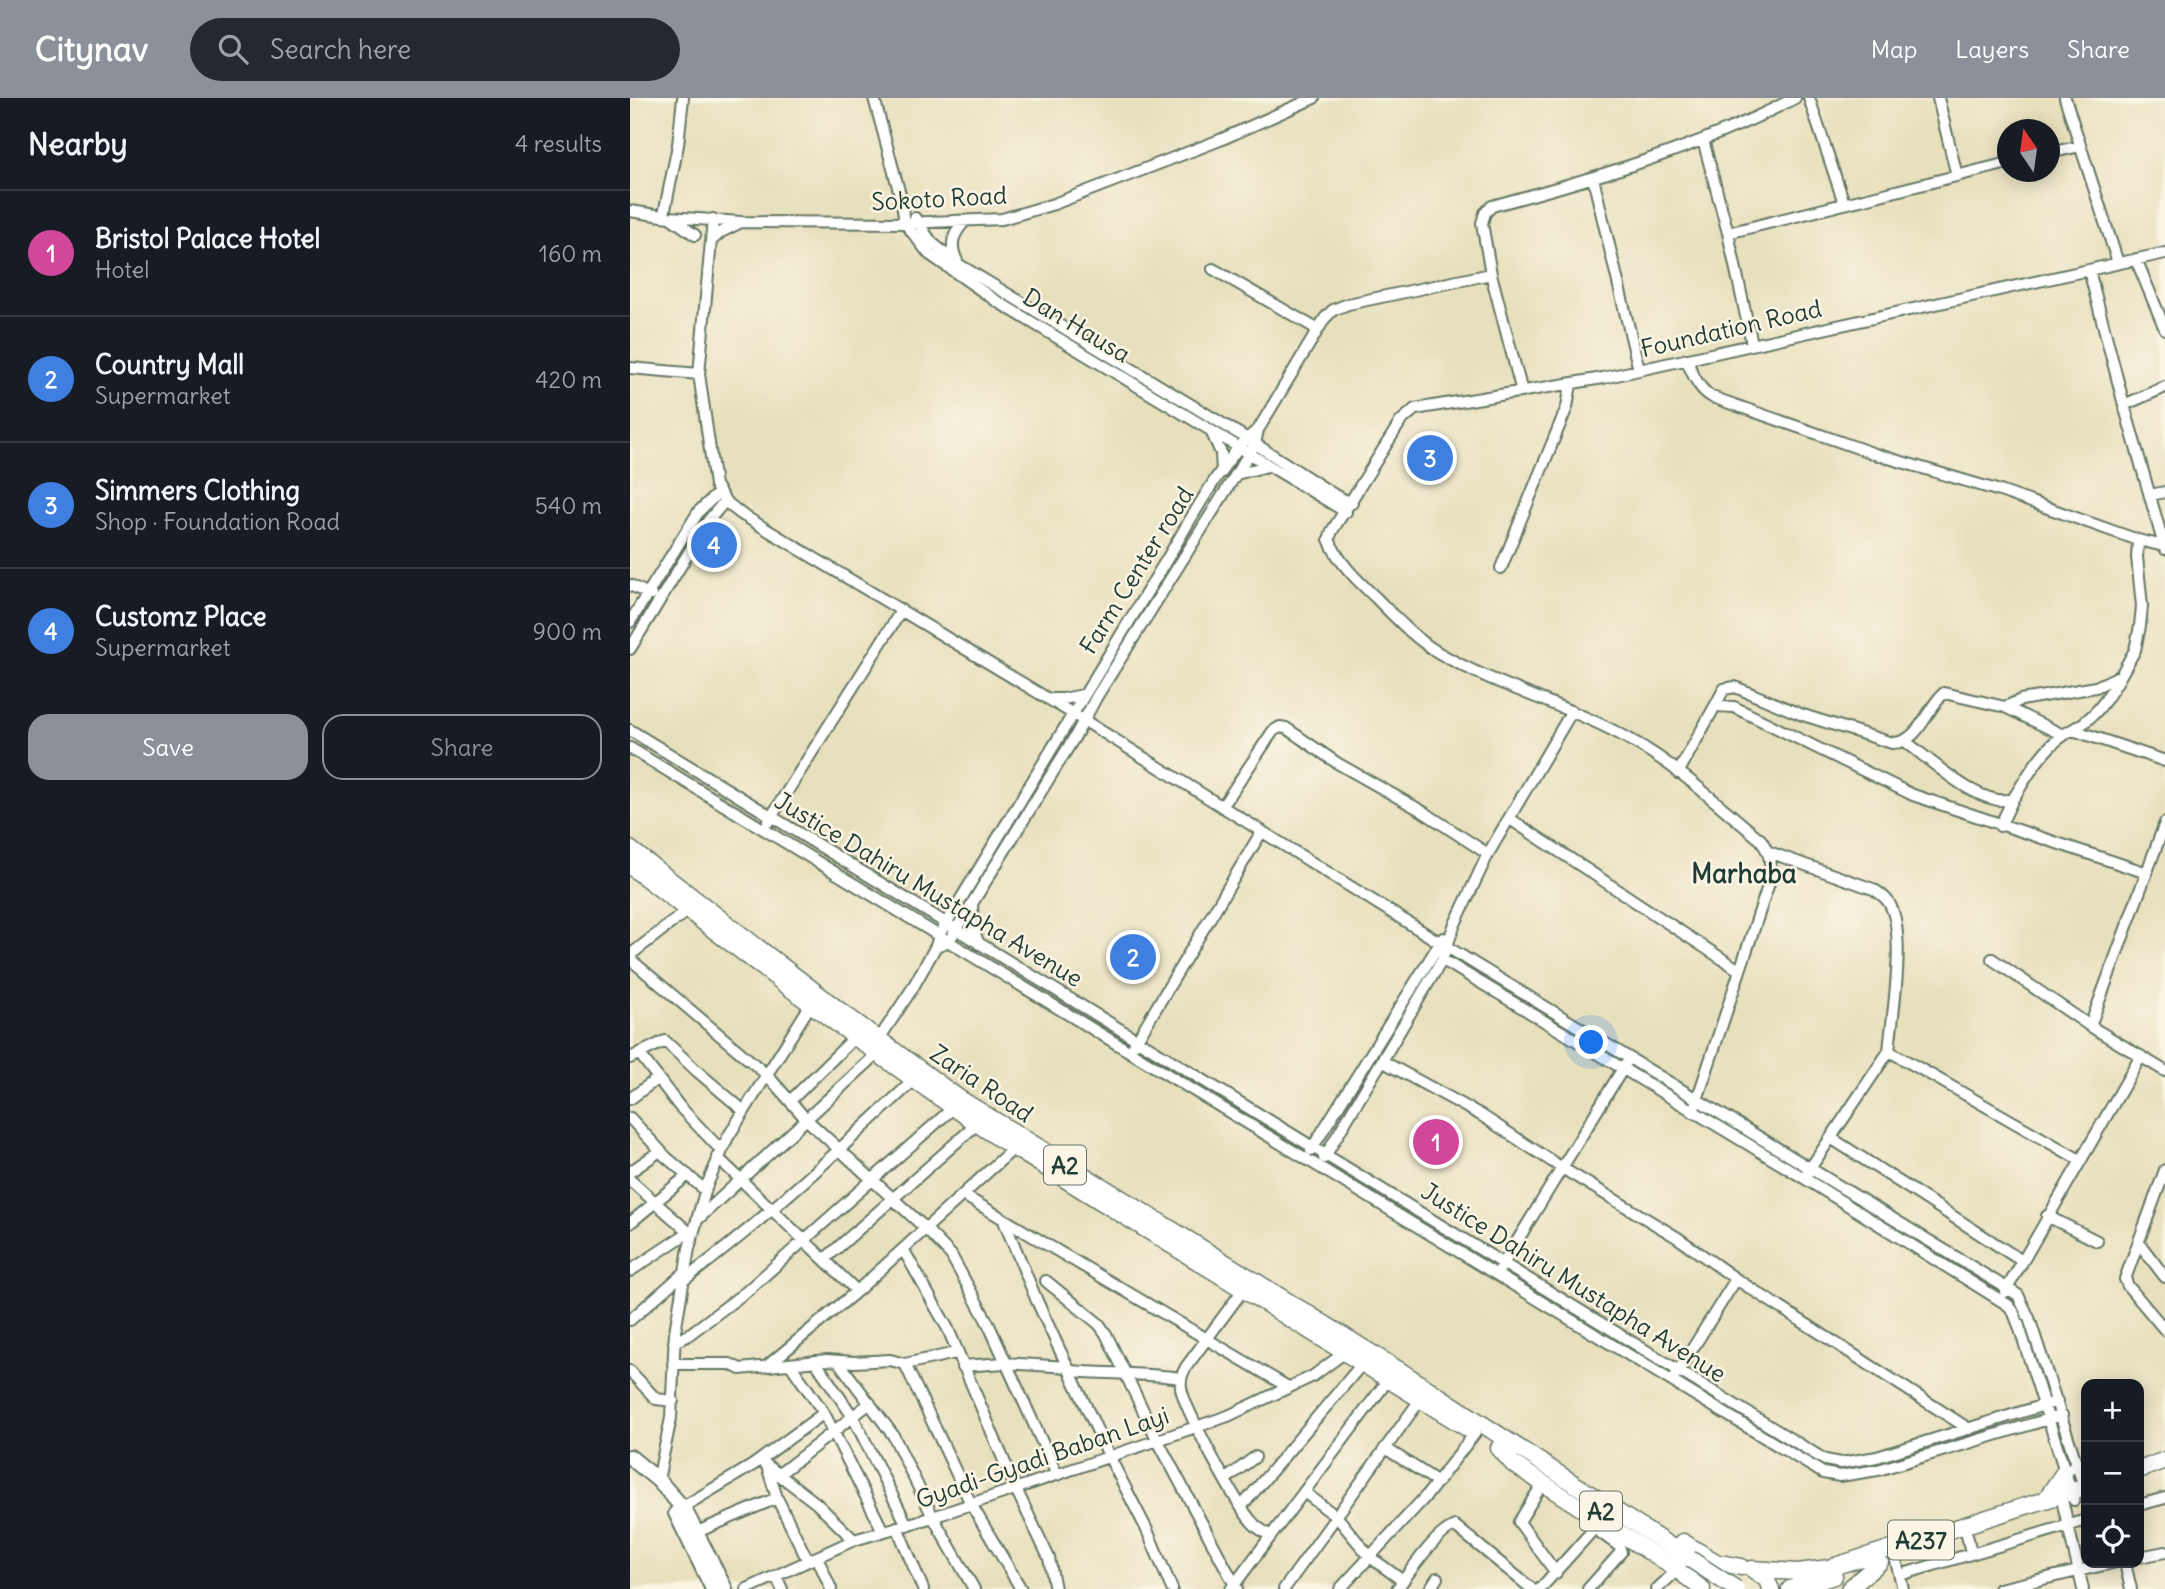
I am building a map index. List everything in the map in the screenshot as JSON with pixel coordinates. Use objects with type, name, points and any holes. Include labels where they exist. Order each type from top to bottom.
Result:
[{"type":"highway","name":"Zaria Road","points":[[630,849],[878,1046],[1007,1129],[1399,1370],[1502,1444],[1684,1565],[1702,1589]]},
{"type":"highway","name":"Zaria Road","points":[[630,866],[855,1037],[878,1046],[913,1081],[1014,1148],[1475,1433],[1502,1444],[1518,1441],[1530,1446],[1707,1558],[1746,1568]]},
{"type":"highway","name":"Zaria Road","points":[[1502,1444],[1513,1464],[1597,1524],[1684,1565]]},
{"type":"highway","points":[[2144,1467],[2165,1460]]},
{"type":"highway","points":[[2046,1499],[2076,1468]]},
{"type":"highway","points":[[2144,1478],[2165,1472]]},
{"type":"highway","name":"A237","points":[[1746,1568],[1798,1572],[1829,1567],[2046,1499],[2079,1494]]},
{"type":"highway","name":"A237","points":[[1790,1589],[1967,1535],[2079,1494]]},
{"type":"highway","points":[[1849,1589],[1887,1559]]},
{"type":"highway","name":"A2","points":[[1684,1565],[1721,1589]]},
{"type":"highway","name":"A2","points":[[1684,1565],[1736,1589]]},
{"type":"highway","points":[[1714,1589],[1723,1574],[1746,1568],[1766,1579],[1771,1589]]},
{"type":"main road","points":[[630,1457],[658,1480],[683,1507],[725,1589]]},
{"type":"main road","points":[[630,1469],[673,1508],[713,1589]]},
{"type":"street","points":[[683,98],[666,216],[695,235]]},
{"type":"street","points":[[874,98],[902,202],[905,223]]},
{"type":"street","name":"Sokoto Road","points":[[630,211],[741,222],[905,223],[1002,219],[1054,204],[1220,140],[1314,98]]},
{"type":"street","points":[[1522,392],[1491,274],[1482,223],[1485,213],[1492,206],[1593,178],[1703,140],[1795,98]]},
{"type":"street","points":[[1809,98],[1844,202]]},
{"type":"street","points":[[1938,98],[1957,176]]},
{"type":"street","points":[[2065,98],[2118,263]]},
{"type":"street","points":[[1703,140],[1728,233],[1752,344]]},
{"type":"street","points":[[2060,151],[2080,146]]},
{"type":"street","points":[[1728,233],[1997,166]]},
{"type":"street","points":[[1593,178],[1639,370]]},
{"type":"street","name":"Dan Hausa","points":[[902,202],[932,243],[958,264],[1251,441],[1336,496],[1349,508]]},
{"type":"street","points":[[713,219],[699,374],[713,472],[722,497],[741,514],[1085,721],[1443,945],[2018,1295],[2025,1307],[2062,1415],[2076,1468],[2079,1494],[2067,1525],[2083,1589]]},
{"type":"street","points":[[958,264],[952,245],[953,238],[965,221]]},
{"type":"street","points":[[711,241],[721,232],[741,222]]},
{"type":"street","points":[[887,223],[924,248]]},
{"type":"street","name":"Dan Hausa","points":[[905,223],[929,254],[995,300],[1325,501],[1349,508]]},
{"type":"street","name":"Foundation Road","points":[[1332,531],[1409,412],[1428,406],[1639,370],[2165,253]]},
{"type":"street","points":[[2136,259],[2165,329]]},
{"type":"street","points":[[1213,269],[1317,329]]},
{"type":"street","points":[[2090,270],[2123,405],[2165,548]]},
{"type":"street","points":[[698,1219],[806,1119],[878,1046],[937,941],[972,903],[1085,721],[1097,696],[1236,474],[1244,451],[1317,329],[1333,310],[1348,304],[1491,274]]},
{"type":"street","points":[[1686,359],[1704,393],[1712,397],[1875,454],[2000,491],[2165,548]]},
{"type":"street","points":[[630,368],[699,374]]},
{"type":"street","points":[[1501,568],[1567,407],[1572,383]]},
{"type":"street","points":[[2123,405],[2165,387]]},
{"type":"street","points":[[1211,431],[1221,453],[1222,472]]},
{"type":"street","name":"Farm Center road","points":[[950,927],[1083,695],[1222,472],[1244,451]]},
{"type":"street","points":[[1236,474],[1268,466]]},
{"type":"street","points":[[2150,495],[2165,492]]},
{"type":"street","points":[[630,622],[699,511],[722,497]]},
{"type":"street","points":[[630,649],[722,497]]},
{"type":"street","points":[[1325,501],[1332,517],[1329,538],[1332,547],[1360,582],[1412,634],[1466,667],[1512,689],[1603,724],[1634,741],[1678,772],[1761,840],[1769,852],[1772,865],[1770,880],[1693,1112]]},
{"type":"street","points":[[2000,826],[2032,769],[2068,732],[2088,720],[2106,699],[2135,650],[2142,606],[2138,540]]},
{"type":"street","points":[[630,585],[660,600]]},
{"type":"street","points":[[763,829],[901,611]]},
{"type":"street","points":[[2006,707],[2021,700],[2104,685],[2121,675]]},
{"type":"street","points":[[1678,772],[1724,689],[1735,687],[1826,722],[1892,743],[1906,741],[1944,693],[1948,692],[2006,707],[2068,732],[2165,761]]},
{"type":"street","points":[[1045,698],[1063,699],[1083,695]]},
{"type":"street","points":[[1097,696],[1099,724],[1108,737]]},
{"type":"street","points":[[1714,706],[1734,707],[1913,795],[2147,873]]},
{"type":"street","points":[[1318,1166],[1382,1061],[1454,926],[1488,854],[1573,712]]},
{"type":"street","points":[[1222,807],[1273,731],[1286,727],[1337,764],[1422,811],[1488,854]]},
{"type":"street","name":"Justice Dahiru Mustapha Avenue","points":[[630,730],[1326,1154],[1500,1269],[1679,1371],[1825,1460],[1841,1463],[1877,1458],[2057,1401]]},
{"type":"street","points":[[1906,741],[1982,796],[1998,801],[2013,799]]},
{"type":"street","points":[[630,748],[763,829],[937,941],[949,942],[1318,1166],[1500,1269],[1672,1382],[1823,1473],[1840,1476],[1878,1470],[2062,1415]]},
{"type":"street","points":[[1510,819],[1739,970]]},
{"type":"street","points":[[2090,1026],[2165,823]]},
{"type":"street","points":[[1130,1050],[1262,831]]},
{"type":"street","points":[[1769,852],[1873,889],[1890,903],[1895,917],[1898,955],[1889,1051],[1804,1178]]},
{"type":"street","points":[[972,903],[973,929],[979,944]]},
{"type":"street","points":[[688,910],[630,957],[767,1075],[806,1119],[925,1228],[958,1265],[1058,1475]]},
{"type":"street","points":[[949,942],[950,927]]},
{"type":"street","points":[[1306,1158],[1443,945]]},
{"type":"street","points":[[1992,959],[2090,1026],[2165,1071]]},
{"type":"street","points":[[1448,963],[2000,1300],[2013,1311],[2048,1419],[2076,1468]]},
{"type":"street","points":[[658,1480],[673,1401],[674,1342],[691,1234],[698,1219],[705,1190],[719,1153],[811,1004]]},
{"type":"street","points":[[789,1101],[855,1037]]},
{"type":"street","points":[[744,1111],[666,1041],[632,1057],[658,1079],[741,1180],[858,1291]]},
{"type":"street","points":[[1889,1051],[2080,1160]]},
{"type":"street","points":[[2000,1300],[2141,1056]]},
{"type":"street","points":[[1500,1269],[1630,1058]]},
{"type":"street","points":[[1382,1061],[1481,1115],[1678,1238],[1736,1279],[1969,1429]]},
{"type":"street","points":[[630,1099],[658,1079]]},
{"type":"street","points":[[630,1320],[685,1276],[725,1249],[773,1209],[913,1081]]},
{"type":"street","points":[[674,1342],[687,1336],[747,1290],[953,1108]]},
{"type":"street","points":[[630,1118],[660,1151],[705,1190]]},
{"type":"street","points":[[825,1259],[977,1124]]},
{"type":"street","points":[[1831,1138],[2022,1261]]},
{"type":"street","points":[[767,1366],[858,1291],[1014,1148]]},
{"type":"street","points":[[630,1172],[660,1151]]},
{"type":"street","points":[[2165,1170],[2126,1283],[2165,1330]]},
{"type":"street","points":[[630,1223],[688,1175]]},
{"type":"street","points":[[630,1180],[691,1234]]},
{"type":"street","points":[[963,1195],[1288,1387]]},
{"type":"street","points":[[2047,1216],[2097,1241]]},
{"type":"street","points":[[1004,1221],[1019,1260],[1110,1458],[1147,1530],[1172,1589]]},
{"type":"street","points":[[630,1271],[691,1234]]},
{"type":"street","points":[[2138,1243],[2165,1277]]},
{"type":"street","points":[[903,1249],[937,1307],[1049,1558],[1055,1589]]},
{"type":"street","points":[[2154,1262],[2165,1254]]},
{"type":"street","points":[[1672,1382],[1736,1279]]},
{"type":"street","points":[[1046,1280],[1098,1324],[1234,1587],[1388,1380]]},
{"type":"street","points":[[1243,1290],[1186,1367],[1181,1378],[1185,1400],[1226,1479],[1252,1523],[1271,1536]]},
{"type":"street","points":[[673,1364],[730,1364],[740,1369],[815,1361],[886,1359],[905,1364],[956,1353]]},
{"type":"street","name":"Gyadi-Gyadi Baban Layi","points":[[747,1589],[854,1540],[933,1517],[1110,1458],[1247,1408],[1313,1376],[1344,1353]]},
{"type":"street","points":[[815,1361],[853,1417],[902,1526],[923,1589]]},
{"type":"street","points":[[838,1361],[893,1435],[933,1517],[974,1589]]},
{"type":"street","points":[[962,1366],[1005,1363],[1181,1378]]},
{"type":"street","points":[[790,1364],[824,1413],[883,1531]]},
{"type":"street","points":[[905,1364],[971,1504],[1021,1589]]},
{"type":"street","points":[[1242,1507],[1362,1364]]},
{"type":"street","points":[[630,1371],[655,1398],[673,1401]]},
{"type":"street","points":[[1284,1589],[1420,1400]]},
{"type":"street","points":[[778,1475],[870,1403]]},
{"type":"street","points":[[683,1507],[763,1463],[824,1413]]},
{"type":"street","points":[[1340,1589],[1438,1482],[1475,1433]]},
{"type":"street","points":[[1385,1447],[1438,1482]]},
{"type":"street","points":[[1226,1479],[1255,1457]]},
{"type":"street","points":[[763,1463],[816,1503],[854,1540]]},
{"type":"street","points":[[763,1463],[777,1498],[831,1589]]},
{"type":"street","points":[[1840,1476],[1841,1463]]},
{"type":"street","points":[[1543,1483],[1519,1522],[1556,1573]]},
{"type":"street","points":[[1304,1492],[1337,1517],[1370,1557],[1400,1585],[1427,1550],[1455,1525],[1532,1589]]},
{"type":"street","points":[[697,1532],[777,1498]]},
{"type":"street","points":[[2144,1504],[2164,1501]]},
{"type":"street","points":[[1900,1575],[2081,1521]]},
{"type":"street","points":[[1541,1589],[1597,1524],[1619,1546],[1621,1552],[1588,1589]]},
{"type":"street","points":[[1967,1535],[1970,1553]]},
{"type":"street","points":[[2144,1556],[2165,1552]]},
{"type":"street","points":[[1887,1559],[1900,1575],[1903,1589]]},
{"type":"street","points":[[1657,1589],[1684,1565]]},
{"type":"street","points":[[1999,1589],[2034,1585],[2088,1568]]},
{"type":"street","points":[[2126,1568],[2131,1589]]},
{"type":"street","points":[[776,1576],[782,1589]]},
{"type":"street","points":[[1430,1589],[1437,1577]]},
{"type":"place","name":"Simmers Clothing","points":[[1430,458]]},
{"type":"place","name":"Customz Place","points":[[714,545]]},
{"type":"place","name":"Country Mall","points":[[1133,957]]},
{"type":"place","name":"Bristol Palace Hotel","points":[[1436,1142]]},
{"type":"district","name":"Marhaba","points":[[1744,873]]}]
